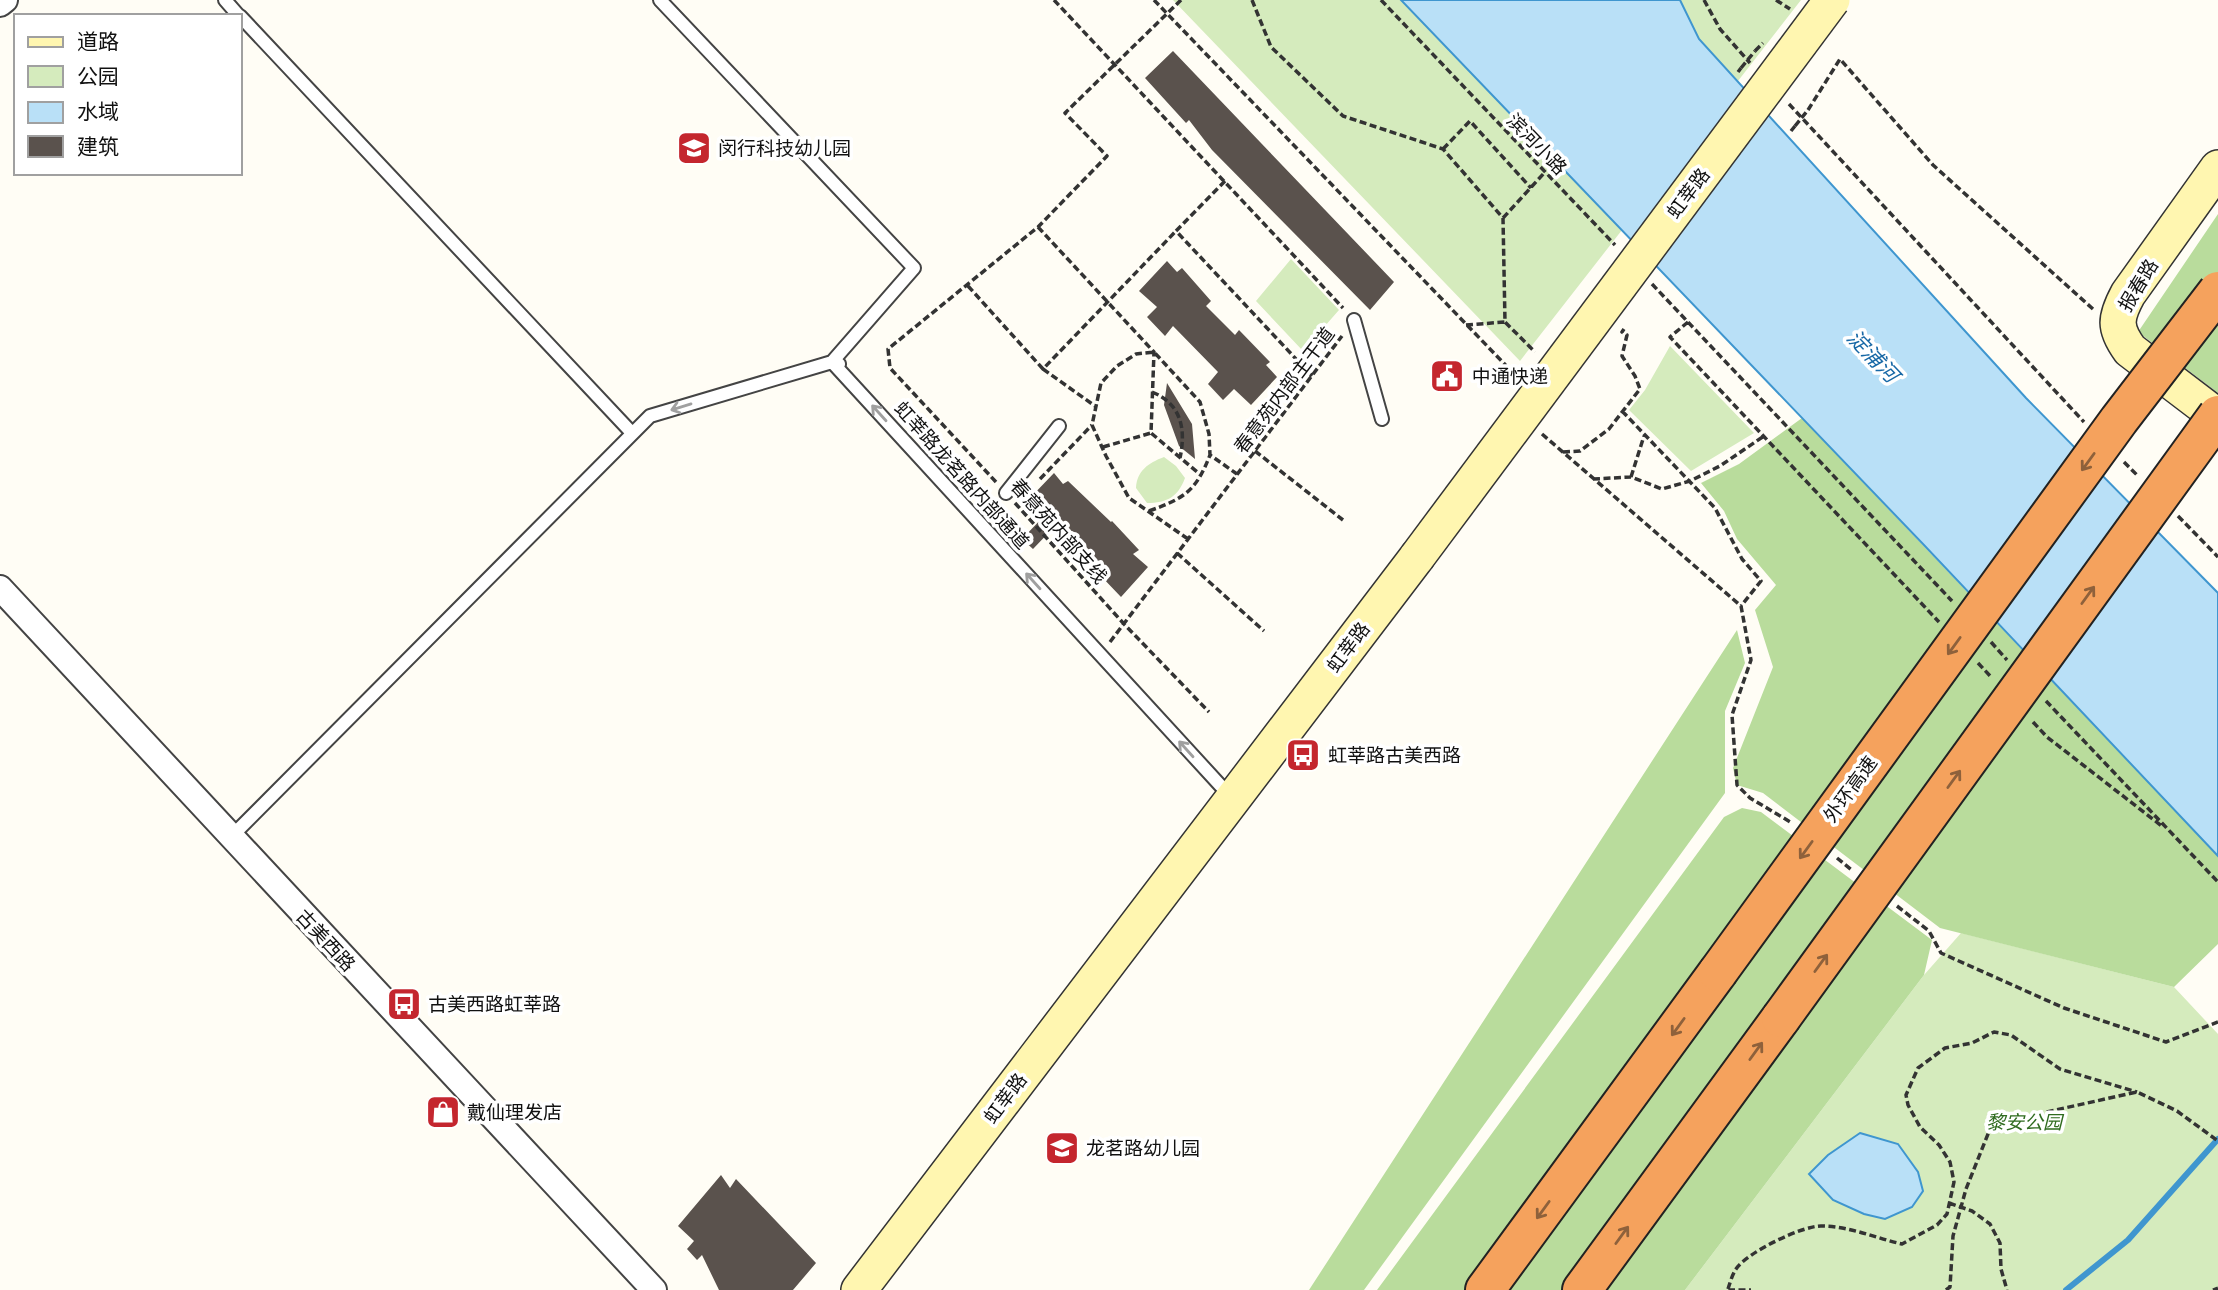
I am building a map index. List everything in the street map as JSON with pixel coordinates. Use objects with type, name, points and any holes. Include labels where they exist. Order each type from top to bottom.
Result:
[{"type":"highway","points":[[2105,424],[2218,269]]},
{"type":"highway","name":"外环高速","points":[[1485,1290],[1718,972],[2105,424],[2218,291]]},
{"type":"highway","points":[[1582,1290],[2218,416]]},
{"type":"highway","points":[[2180,468],[2218,424]]},
{"type":"street","points":[[0,4],[5,0]]},
{"type":"street","name":"虹莘路","points":[[859,1290],[1417,557],[1832,0]]},
{"type":"street","name":"报春路","points":[[2218,168],[2128,294],[2119,310],[2117,323],[2121,337],[2130,350],[2218,416]]},
{"type":"street","points":[[1618,267],[1634,282],[1428,567],[1392,590],[1405,547],[1544,360],[1618,267]]},
{"type":"street","name":"古美西路","points":[[0,588],[653,1290]]},
{"type":"lane","points":[[225,0],[238,14]]},
{"type":"lane","points":[[231,837],[650,416],[839,364],[914,268],[660,0]]},
{"type":"lane","points":[[242,18],[632,433]]},
{"type":"lane","points":[[1354,320],[1382,419]]},
{"type":"lane","name":"虹莘路龙茗路内部通道","points":[[839,364],[1232,799]]},
{"type":"lane","points":[[1006,492],[1059,426]]},
{"type":"path","name":"春意苑内部主干道","points":[[1054,0],[1354,320],[1100,655]]},
{"type":"path","points":[[1154,0],[1525,386]]},
{"type":"path","points":[[1252,0],[1271,47],[1343,116],[1443,149],[1503,218],[1505,322],[1544,360]]},
{"type":"path","name":"滨河小路","points":[[1381,0],[1618,249]]},
{"type":"path","points":[[1704,0],[1720,29],[1751,63]]},
{"type":"path","points":[[1776,0],[1795,13]]},
{"type":"path","points":[[1095,407],[1043,369],[968,286],[1038,228],[1108,156],[1065,113],[1179,2]]},
{"type":"path","points":[[1739,70],[1755,51]]},
{"type":"path","points":[[1791,131],[1808,110],[1840,59],[1933,165],[2091,309],[2117,323]]},
{"type":"path","points":[[1783,98],[2105,424]]},
{"type":"path","points":[[1443,149],[1470,121],[1531,188]]},
{"type":"path","points":[[1503,218],[1545,172]]},
{"type":"path","points":[[1043,369],[1225,181]]},
{"type":"path","points":[[1038,228],[1200,402],[1209,434],[1210,455],[1202,477],[1186,494],[1149,511]]},
{"type":"path","points":[[1176,231],[1312,376]]},
{"type":"path","points":[[1646,278],[1954,603]]},
{"type":"path","name":"春意苑内部支线","points":[[968,286],[888,349],[890,368],[1124,624],[1209,712]]},
{"type":"path","points":[[1466,324],[1505,322]]},
{"type":"path","points":[[1688,323],[1670,337],[1943,626]]},
{"type":"path","points":[[1563,452],[1580,451],[1609,429],[1640,389],[1622,356],[1627,335]]},
{"type":"path","points":[[1151,433],[1154,352]]},
{"type":"path","points":[[1154,352],[1136,354],[1117,366],[1101,383],[1092,425],[1129,498],[1188,539]]},
{"type":"path","points":[[1152,392],[1166,399],[1179,418],[1184,436],[1180,458]]},
{"type":"path","points":[[1622,411],[1715,508],[1742,559],[1761,581],[1741,606]]},
{"type":"path","points":[[1035,484],[1092,425]]},
{"type":"path","points":[[1102,447],[1151,433]]},
{"type":"path","points":[[1151,433],[1202,477]]},
{"type":"path","points":[[1631,477],[1645,434]]},
{"type":"path","points":[[1593,479],[1631,477],[1662,489],[1690,481],[1720,466],[1764,436]]},
{"type":"path","points":[[1255,451],[1343,520]]},
{"type":"path","points":[[1210,455],[1237,474]]},
{"type":"path","points":[[2121,459],[2140,478]]},
{"type":"path","points":[[2169,508],[2218,557]]},
{"type":"path","points":[[1177,553],[1264,631]]},
{"type":"path","points":[[1982,633],[2011,663]]},
{"type":"path","points":[[1971,656],[2000,686]]},
{"type":"path","points":[[2039,693],[2218,883]]},
{"type":"path","points":[[2028,716],[2047,737],[2172,834]]},
{"type":"path","points":[[1751,1290],[1727,1290],[1736,1268],[1749,1256],[1818,1225],[1843,1227],[1902,1244],[1937,1225],[1947,1213],[1954,1182],[1950,1162],[1939,1145],[1920,1126],[1908,1105],[1906,1095],[1918,1068],[1945,1048],[1972,1043],[1994,1031],[2011,1035],[2060,1069],[2137,1092],[2177,1111],[2218,1141]]},
{"type":"path","points":[[1946,1290],[1950,1287],[1952,1236],[1992,1124],[2137,1092]]},
{"type":"path","points":[[1949,1202],[1961,1206],[1990,1224],[2000,1243],[2001,1269],[2007,1290]]},
{"type":"green space","points":[[1173,0],[1801,0],[1520,361]]},
{"type":"green space","points":[[2218,214],[2218,393],[2138,332]]},
{"type":"green space","points":[[1291,259],[1339,310],[1303,351],[1256,301]]},
{"type":"green space","points":[[1670,346],[1754,433],[1691,471],[1629,410],[1645,390]]},
{"type":"green space","points":[[1802,418],[2218,856],[2218,944],[2174,987],[1940,928],[1763,793],[1737,785],[1733,768],[1773,667],[1755,610],[1776,585],[1737,539],[1724,511],[1701,483],[1739,464]]},
{"type":"green space","points":[[1164,457],[1176,466],[1185,478],[1171,498],[1147,503],[1136,488],[1139,477],[1148,465]]},
{"type":"green space","points":[[1737,630],[1745,663],[1725,711],[1725,793],[1364,1290],[1309,1290]]},
{"type":"green space","points":[[1742,808],[1761,812],[1932,940],[1924,975],[1685,1290],[1377,1290],[1724,817]]},
{"type":"green space","name":"黎安公园","points":[[1961,933],[2174,987],[2218,1034],[2218,1290],[1685,1290],[1924,975]]},
{"type":"water","name":"淀浦河","points":[[1401,0],[1680,0],[1699,39],[2026,398],[2218,593],[2218,856],[1923,544]]},
{"type":"water","points":[[1860,1133],[1898,1144],[1918,1172],[1923,1191],[1912,1207],[1885,1219],[1864,1214],[1833,1200],[1809,1174],[1828,1155]]},
{"type":"building","points":[[1173,51],[1394,282],[1370,310],[1212,150],[1189,120],[1186,123],[1145,78]]},
{"type":"building","points":[[1167,261],[1177,272],[1182,268],[1211,301],[1206,306],[1235,335],[1239,330],[1270,362],[1266,365],[1277,377],[1251,405],[1234,389],[1223,400],[1208,384],[1218,372],[1173,326],[1165,336],[1147,317],[1157,307],[1139,291]]},
{"type":"building","points":[[1167,383],[1192,424],[1195,459],[1179,446],[1164,405]]},
{"type":"building","points":[[1054,473],[1063,484],[1068,481],[1139,550],[1133,554],[1148,567],[1121,597],[1100,575],[1093,583],[1083,572],[1089,564],[1055,526],[1033,549],[1022,539],[1045,515],[1030,498]]},
{"type":"building","points":[[721,1175],[730,1188],[736,1179],[816,1263],[793,1290],[719,1290],[702,1255],[697,1260],[687,1249],[694,1241],[678,1226]]},
{"type":"waterway","points":[[2066,1290],[2128,1240],[2218,1139]]},
{"type":"place","name":"闵行科技幼儿园","points":[[694,148]]},
{"type":"place","name":"中通快递","points":[[1447,376]]},
{"type":"place","name":"虹莘路古美西路","points":[[1303,755]]},
{"type":"place","name":"古美西路虹莘路","points":[[404,1004]]},
{"type":"place","name":"戴仙理发店","points":[[443,1112]]},
{"type":"place","name":"龙茗路幼儿园","points":[[1062,1148]]}]
